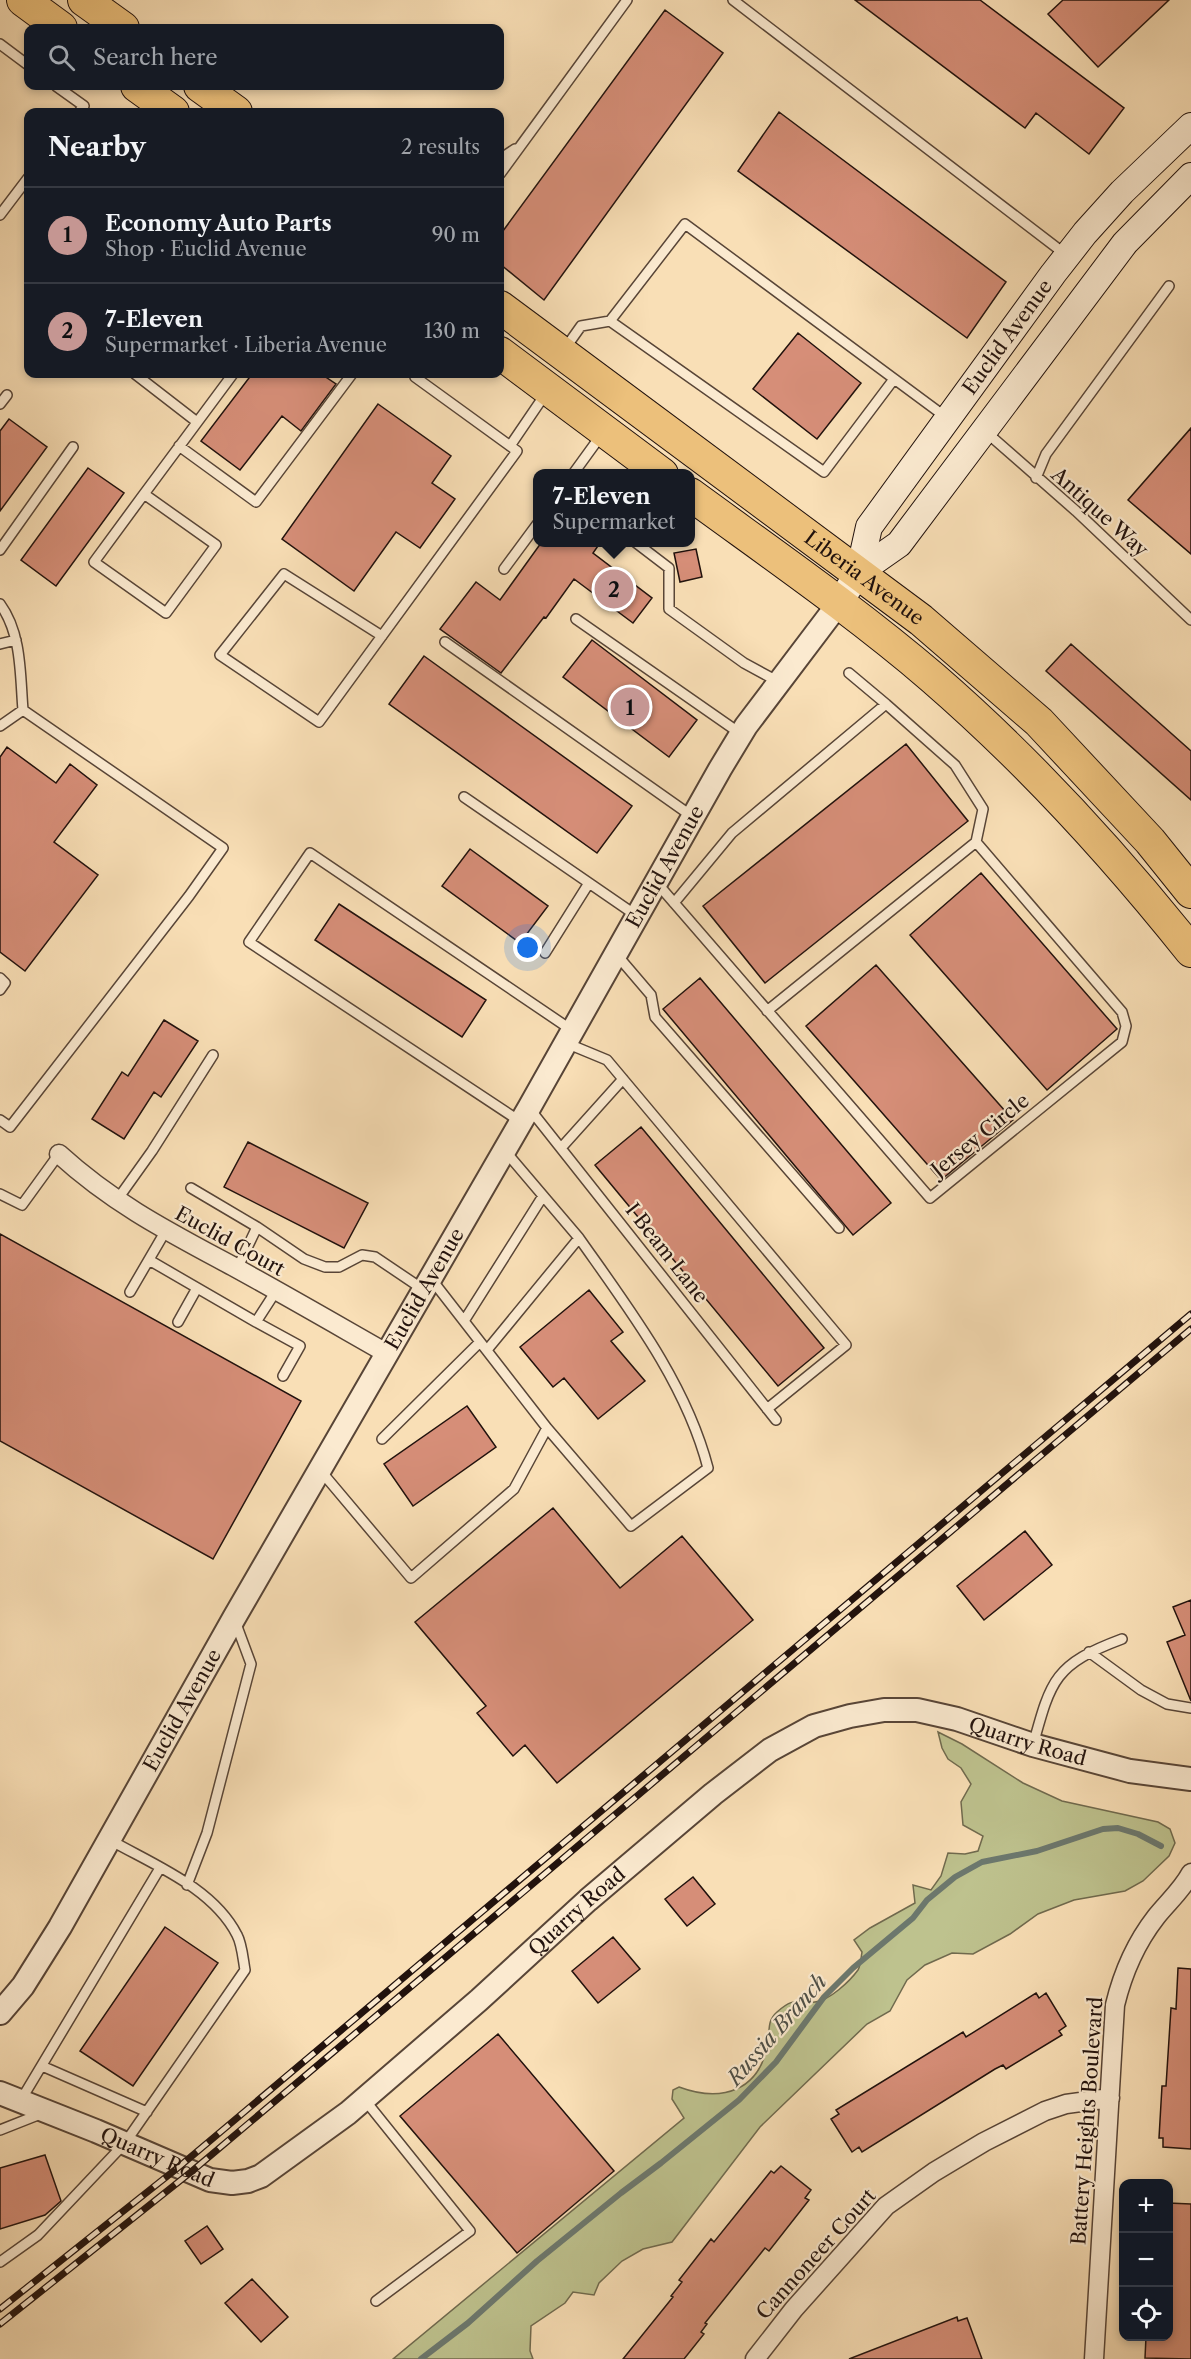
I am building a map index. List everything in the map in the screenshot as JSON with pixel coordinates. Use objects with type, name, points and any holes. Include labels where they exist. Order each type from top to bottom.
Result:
[{"type":"highway","points":[[23,0],[56,24]]},
{"type":"highway","points":[[84,0],[117,24]]},
{"type":"highway","points":[[143,90],[167,108]]},
{"type":"highway","points":[[206,90],[230,108]]},
{"type":"highway","name":"Liberia Avenue","points":[[504,310],[921,620],[1039,722],[1150,841],[1191,892]]},
{"type":"highway","points":[[504,356],[655,469]]},
{"type":"highway","name":"Liberia Avenue","points":[[695,498],[839,603],[932,677],[1006,745],[1077,816],[1191,951]]},
{"type":"main road","name":"Euclid Avenue","points":[[839,603],[859,572],[869,527],[947,418],[1067,256],[1122,192],[1191,126]]},
{"type":"main road","name":"Euclid Avenue","points":[[859,572],[899,544],[1125,243],[1191,177]]},
{"type":"street","name":"Euclid Avenue","points":[[0,2013],[29,1976],[60,1927],[234,1618],[505,1150],[741,734],[839,603]]},
{"type":"street","name":"Euclid Court","points":[[59,1154],[89,1182],[165,1232],[237,1269],[388,1354]]},
{"type":"street","name":"Quarry Road","points":[[10,2097],[210,2180],[232,2183],[248,2181],[261,2176],[364,2099],[479,2000],[588,1900],[695,1809],[770,1750],[814,1726],[850,1716],[884,1710],[917,1710],[957,1719],[1033,1745],[1130,1771],[1191,1779]]},
{"type":"street","name":"Battery Heights Boulevard","points":[[1094,2359],[1115,2006],[1122,1978],[1141,1937],[1175,1897],[1191,1873]]},
{"type":"street","name":"Cannoneer Court","points":[[755,2359],[801,2300],[886,2206],[944,2166],[1046,2111],[1066,2104],[1110,2098]]},
{"type":"lane","points":[[504,169],[627,0]]},
{"type":"lane","points":[[733,0],[1067,256]]},
{"type":"lane","points":[[0,44],[24,62]]},
{"type":"lane","points":[[62,90],[84,106],[82,108]]},
{"type":"lane","points":[[504,156],[522,144]]},
{"type":"lane","points":[[0,215],[24,183]]},
{"type":"lane","points":[[562,353],[581,326],[610,321],[685,224],[947,418]]},
{"type":"lane","points":[[1036,478],[1046,454],[1169,286]]},
{"type":"lane","points":[[610,321],[824,472],[894,379]]},
{"type":"lane","points":[[140,378],[197,422]]},
{"type":"lane","points":[[144,494],[216,545],[166,613],[94,562],[229,378]]},
{"type":"lane","points":[[179,446],[256,502],[349,378]]},
{"type":"lane","points":[[382,636],[284,574],[220,655],[319,722],[382,636],[517,451],[416,378]]},
{"type":"lane","points":[[510,446],[549,389]]},
{"type":"lane","points":[[0,404],[7,395]]},
{"type":"lane","name":"Antique Way","points":[[984,430],[1076,511],[1191,621]]},
{"type":"lane","points":[[577,469],[604,431]]},
{"type":"lane","points":[[0,550],[73,447]]},
{"type":"lane","points":[[504,569],[533,529]]},
{"type":"lane","points":[[640,547],[669,568],[669,609],[744,663],[779,682]]},
{"type":"lane","points":[[0,604],[12,626],[16,640],[23,710],[223,848],[189,896],[10,1127],[0,1120]]},
{"type":"lane","points":[[576,619],[741,734]]},
{"type":"lane","points":[[0,644],[16,640]]},
{"type":"lane","points":[[445,642],[693,817]]},
{"type":"lane","points":[[767,1011],[976,842],[983,809],[955,765],[849,673]]},
{"type":"lane","points":[[674,903],[732,832],[886,704]]},
{"type":"lane","points":[[0,726],[23,710]]},
{"type":"lane","points":[[464,797],[638,916]]},
{"type":"lane","name":"Jersey Circle","points":[[656,882],[930,1198],[1122,1042],[1126,1026],[1122,1012],[976,842]]},
{"type":"lane","name":"I Beam Lane","points":[[569,1037],[310,853],[249,942],[525,1115],[561,1148],[776,1420]]},
{"type":"lane","points":[[544,953],[589,883]]},
{"type":"lane","points":[[616,954],[651,995],[655,1017],[839,1228]]},
{"type":"lane","points":[[0,978],[5,983],[0,990]]},
{"type":"lane","points":[[569,1037],[607,1060],[846,1345],[767,1409]]},
{"type":"lane","points":[[117,1200],[152,1151],[213,1055]]},
{"type":"lane","points":[[561,1148],[623,1079]]},
{"type":"lane","points":[[191,1188],[257,1227],[304,1259],[325,1267],[339,1267],[362,1256],[375,1257],[428,1284],[464,1321],[547,1428],[631,1526],[708,1468],[700,1437],[675,1387],[632,1312],[579,1238],[505,1150]]},
{"type":"lane","points":[[0,1194],[22,1205],[59,1154]]},
{"type":"lane","points":[[464,1321],[543,1196]]},
{"type":"lane","points":[[237,1269],[257,1227]]},
{"type":"lane","points":[[130,1292],[165,1232]]},
{"type":"lane","points":[[382,1439],[484,1346],[579,1238]]},
{"type":"lane","points":[[149,1260],[300,1346],[283,1376]]},
{"type":"lane","points":[[178,1322],[197,1288]]},
{"type":"lane","points":[[256,1322],[276,1291]]},
{"type":"lane","points":[[320,1470],[411,1578],[514,1489],[547,1428]]},
{"type":"lane","points":[[187,1885],[207,1833],[251,1664],[234,1618]]},
{"type":"lane","points":[[1033,1745],[1044,1704],[1055,1681],[1067,1667],[1089,1652],[1122,1639]]},
{"type":"lane","points":[[1089,1652],[1141,1689],[1167,1704],[1191,1707]]},
{"type":"lane","points":[[0,2262],[38,2235],[125,2144],[245,1970],[238,1936],[217,1905],[160,1868],[110,1840]]},
{"type":"lane","points":[[10,2097],[42,2066],[160,1868]]},
{"type":"lane","points":[[42,2066],[147,2112]]},
{"type":"lane","points":[[364,2099],[470,2231],[376,2301]]},
{"type":"lane","points":[[0,2130],[45,2112]]},
{"type":"green space","points":[[938,1732],[962,1744],[1023,1783],[1062,1801],[1158,1822],[1170,1829],[1175,1843],[1169,1856],[1143,1881],[1125,1891],[1074,1900],[1038,1914],[1010,1934],[973,1954],[952,1953],[925,1965],[907,1980],[890,2011],[867,2024],[760,2127],[672,2242],[643,2249],[622,2261],[599,2283],[594,2295],[573,2292],[565,2303],[531,2326],[530,2351],[533,2359],[393,2359],[684,2118],[672,2099],[673,2090],[679,2087],[710,2094],[724,2093],[748,2082],[757,2072],[764,2058],[770,2022],[774,2015],[792,2002],[821,2001],[839,1990],[860,1966],[862,1952],[854,1940],[870,1928],[915,1903],[913,1885],[931,1890],[941,1876],[948,1853],[965,1854],[978,1851],[983,1836],[963,1825],[961,1802],[971,1784],[961,1768],[948,1759],[942,1748]]},
{"type":"building","points":[[855,0],[980,0],[1124,108],[1089,154],[1036,113],[1025,128]]},
{"type":"building","points":[[1063,0],[1169,0],[1098,67],[1048,14]]},
{"type":"building","points":[[665,10],[723,53],[544,300],[504,267],[504,230]]},
{"type":"building","points":[[779,112],[1006,282],[967,338],[738,171]]},
{"type":"building","points":[[798,333],[861,383],[817,439],[753,389]]},
{"type":"building","points":[[249,378],[327,378],[336,384],[301,431],[282,416],[240,470],[201,441]]},
{"type":"building","points":[[378,404],[451,456],[432,483],[455,499],[420,548],[396,532],[354,591],[282,539]]},
{"type":"building","points":[[9,419],[47,447],[0,511],[0,431]]},
{"type":"building","points":[[1191,428],[1191,554],[1128,500]]},
{"type":"building","points":[[88,468],[124,493],[56,586],[21,560]]},
{"type":"building","points":[[538,547],[597,547],[593,553],[652,598],[633,623],[574,579],[546,618],[544,617],[501,673],[440,629],[476,582],[500,600]]},
{"type":"building","points":[[696,549],[702,577],[680,582],[674,553]]},
{"type":"building","points":[[592,640],[697,720],[669,757],[563,677]]},
{"type":"building","points":[[1071,644],[1191,751],[1191,800],[1046,671]]},
{"type":"building","points":[[424,656],[632,806],[597,853],[389,704]]},
{"type":"building","points":[[906,744],[968,821],[765,983],[703,906]]},
{"type":"building","points":[[7,747],[56,783],[70,764],[97,785],[54,842],[98,875],[25,971],[0,952],[0,757]]},
{"type":"building","points":[[470,849],[548,906],[520,943],[442,886]]},
{"type":"building","points":[[981,873],[1117,1029],[1047,1090],[910,935]]},
{"type":"building","points":[[339,904],[486,1000],[462,1037],[315,940]]},
{"type":"building","points":[[876,965],[1013,1120],[941,1180],[806,1026]]},
{"type":"building","points":[[700,978],[891,1203],[853,1235],[663,1009]]},
{"type":"building","points":[[164,1020],[198,1041],[161,1097],[154,1092],[124,1139],[92,1119],[122,1072],[128,1076]]},
{"type":"building","points":[[641,1127],[824,1348],[778,1386],[595,1165]]},
{"type":"building","points":[[248,1142],[368,1203],[344,1248],[224,1187]]},
{"type":"building","points":[[0,1234],[301,1401],[213,1559],[0,1441]]},
{"type":"building","points":[[589,1290],[623,1332],[611,1341],[645,1381],[598,1419],[564,1378],[553,1387],[520,1347]]},
{"type":"building","points":[[467,1406],[496,1447],[413,1506],[384,1464]]},
{"type":"building","points":[[553,1508],[620,1588],[682,1536],[753,1620],[557,1783],[525,1745],[513,1756],[477,1713],[486,1706],[415,1622]]},
{"type":"building","points":[[1025,1531],[1052,1565],[984,1620],[957,1586]]},
{"type":"building","points":[[1191,1600],[1191,1701],[1167,1642],[1185,1635],[1173,1607]]},
{"type":"building","points":[[693,1877],[715,1904],[687,1926],[665,1899]]},
{"type":"building","points":[[165,1927],[218,1963],[133,2086],[80,2051]]},
{"type":"building","points":[[613,1937],[640,1969],[598,2003],[572,1971]]},
{"type":"building","points":[[1178,1968],[1191,1969],[1191,2149],[1163,2147],[1163,2138],[1159,2138],[1162,2086],[1166,2086],[1171,2008],[1176,2009]]},
{"type":"building","points":[[1036,1993],[1039,1998],[1046,1993],[1066,2026],[1059,2031],[1062,2035],[1006,2069],[1003,2065],[995,2069],[862,2152],[859,2147],[852,2152],[831,2119],[839,2114],[836,2110],[963,2032],[966,2037]]},
{"type":"building","points":[[498,2034],[614,2171],[517,2253],[400,2116]]},
{"type":"building","points":[[45,2155],[61,2201],[45,2215],[0,2229],[0,2168]]},
{"type":"building","points":[[781,2166],[811,2190],[805,2198],[809,2200],[769,2251],[765,2248],[705,2323],[707,2324],[701,2332],[704,2334],[684,2359],[623,2359],[673,2297],[671,2296],[682,2282],[679,2280],[711,2239],[714,2242],[771,2171],[774,2173]]},
{"type":"building","points":[[1173,2203],[1191,2204],[1191,2359],[1145,2358],[1146,2341],[1173,2341]]},
{"type":"building","points":[[207,2226],[223,2249],[201,2264],[185,2241]]},
{"type":"building","points":[[252,2279],[288,2317],[261,2342],[225,2303]]},
{"type":"building","points":[[957,2317],[958,2321],[967,2318],[982,2359],[849,2359]]},
{"type":"waterway","name":"Russia Branch","points":[[421,2359],[468,2323],[537,2261],[739,2100],[776,2062],[824,1997],[853,1968],[913,1918],[927,1900],[955,1877],[982,1862],[1037,1851],[1103,1829],[1118,1828],[1138,1834],[1161,1846]]},
{"type":"railway","points":[[0,2309],[180,2166],[1191,1314]]},
{"type":"railway","points":[[0,2324],[191,2172],[1191,1329]]},
{"type":"place","name":"7-Eleven","points":[[614,589]]},
{"type":"place","name":"Economy Auto Parts","points":[[630,707]]}]
